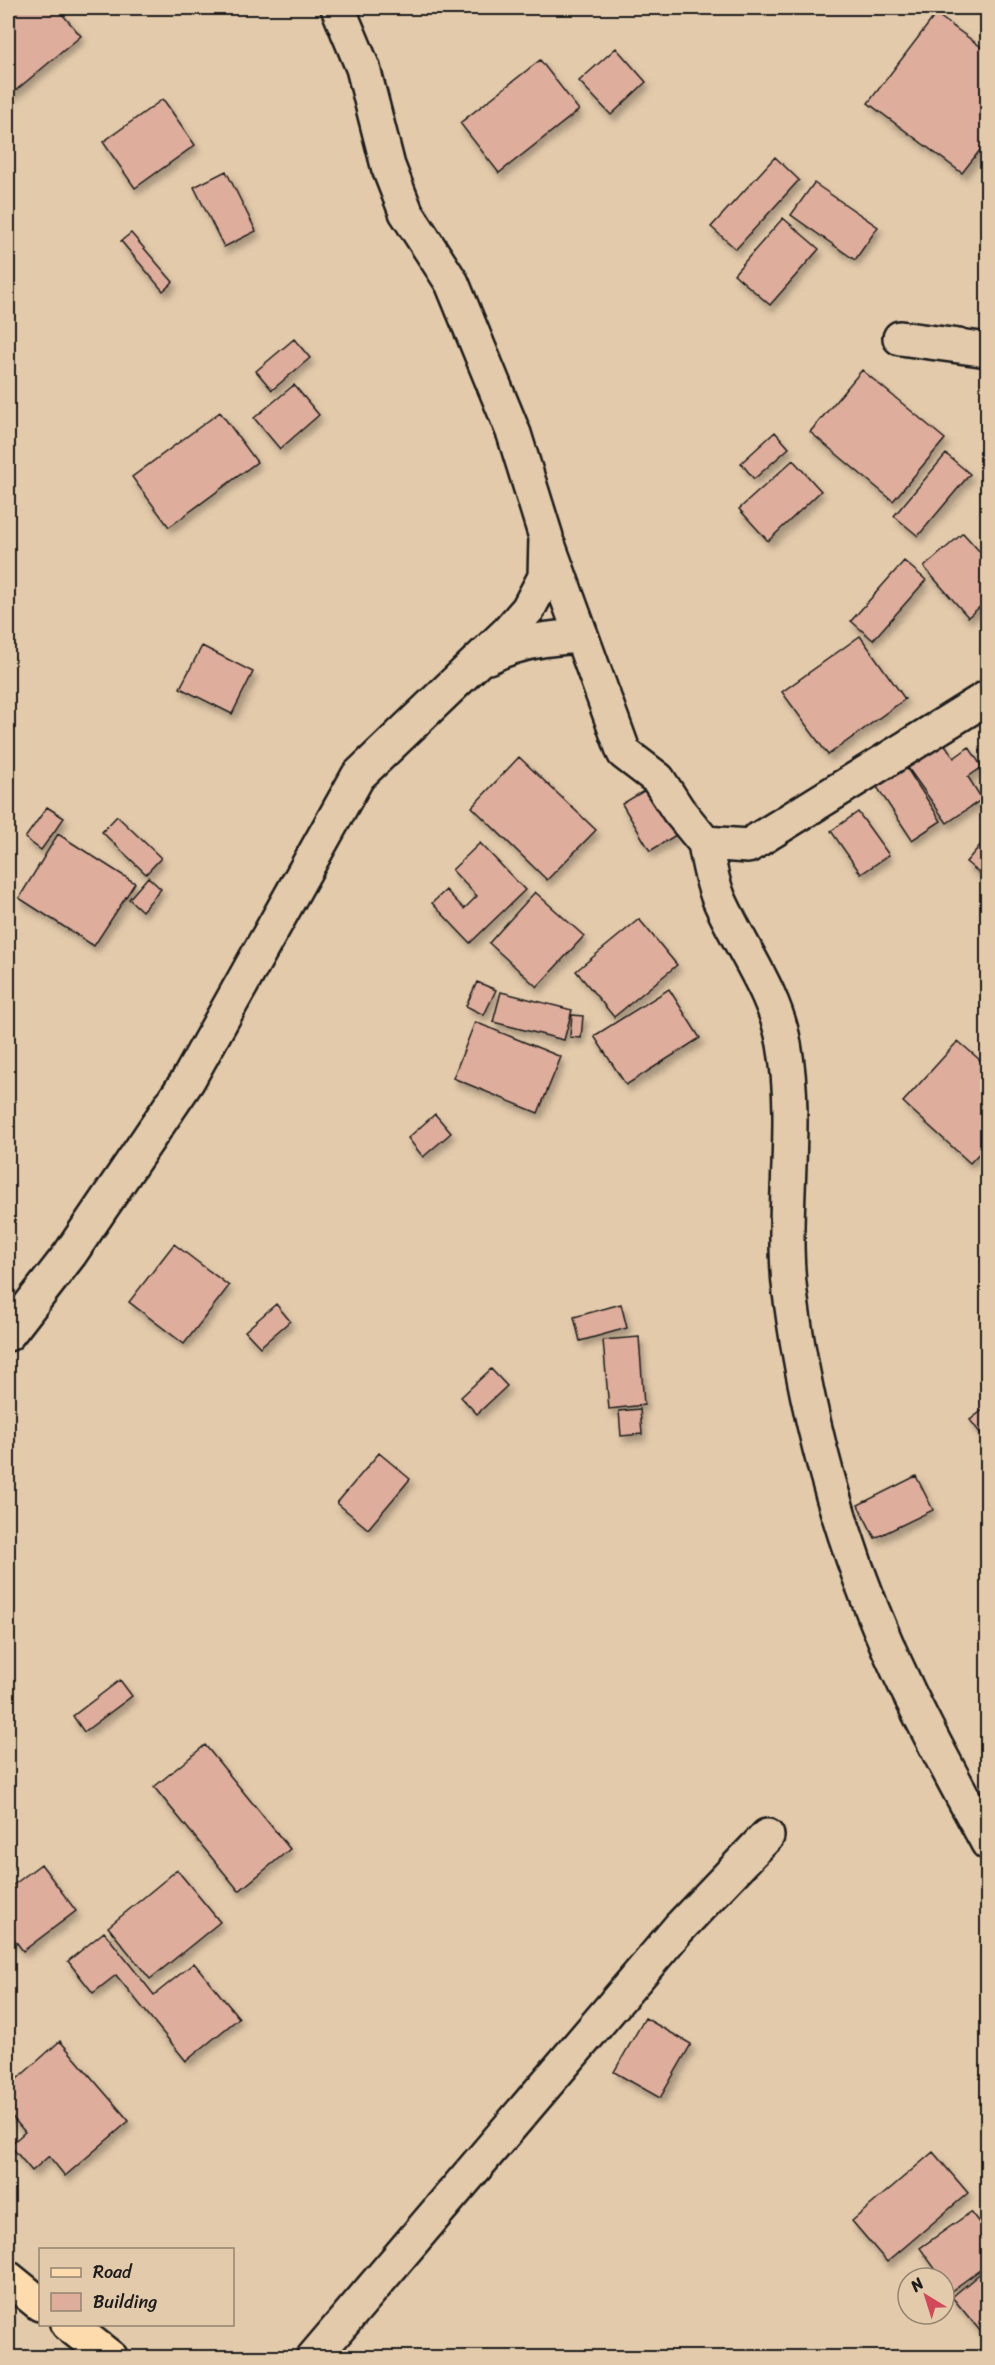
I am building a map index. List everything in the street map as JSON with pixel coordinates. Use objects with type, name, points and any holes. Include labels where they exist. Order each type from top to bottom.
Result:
[{"type":"main road","points":[[8,2278],[39,2303]]},
{"type":"main road","points":[[69,2326],[111,2358]]},
{"type":"street","points":[[338,8],[363,68],[388,166],[406,212],[452,283],[514,434],[580,636],[624,753],[658,778],[678,810],[705,843],[719,898],[769,998],[784,1042],[788,1084],[787,1233],[790,1291],[817,1441],[865,1590],[878,1621],[908,1691],[987,1843]]},
{"type":"street","points":[[900,338],[987,350]]},
{"type":"street","points":[[8,1334],[70,1254],[188,1080],[358,777],[507,633],[528,609],[545,577],[546,537]]},
{"type":"street","points":[[473,665],[505,648],[544,638],[580,636]]},
{"type":"street","points":[[705,843],[748,846],[987,697]]},
{"type":"street","points":[[313,2358],[679,1928],[767,1836]]},
{"type":"building","points":[[21,8],[57,8],[81,36],[9,96],[8,19]]},
{"type":"building","points":[[936,14],[988,52],[988,140],[962,173],[868,103]]},
{"type":"building","points":[[616,48],[646,82],[611,115],[579,81]]},
{"type":"building","points":[[540,60],[579,110],[499,173],[460,123]]},
{"type":"building","points":[[163,99],[195,145],[135,188],[103,142]]},
{"type":"building","points":[[775,157],[799,180],[736,249],[711,227]]},
{"type":"building","points":[[226,171],[256,231],[224,247],[194,187]]},
{"type":"building","points":[[814,183],[878,227],[855,260],[791,215]]},
{"type":"building","points":[[783,218],[819,249],[770,305],[734,274]]},
{"type":"building","points":[[131,233],[173,282],[163,291],[121,241]]},
{"type":"building","points":[[294,339],[310,358],[272,390],[256,371]]},
{"type":"building","points":[[862,370],[945,439],[893,501],[810,432]]},
{"type":"building","points":[[294,385],[319,415],[280,449],[254,418]]},
{"type":"building","points":[[220,412],[257,462],[169,527],[132,477]]},
{"type":"building","points":[[775,432],[789,448],[754,479],[741,463]]},
{"type":"building","points":[[946,454],[970,474],[918,536],[894,516]]},
{"type":"building","points":[[793,460],[821,491],[768,541],[739,509]]},
{"type":"building","points":[[963,533],[988,561],[988,600],[968,617],[924,567]]},
{"type":"building","points":[[904,561],[926,580],[873,640],[851,621]]},
{"type":"building","points":[[860,636],[905,699],[828,755],[782,692]]},
{"type":"building","points":[[202,646],[253,672],[232,714],[180,688]]},
{"type":"building","points":[[942,740],[954,758],[969,747],[982,767],[968,777],[982,799],[947,823],[906,765]]},
{"type":"building","points":[[519,757],[596,830],[547,880],[472,807]]},
{"type":"building","points":[[906,767],[941,821],[912,840],[877,787]]},
{"type":"building","points":[[647,789],[676,835],[650,851],[622,804]]},
{"type":"building","points":[[47,807],[64,818],[41,850],[25,838]]},
{"type":"building","points":[[858,812],[889,855],[861,874],[831,831]]},
{"type":"building","points":[[117,816],[161,858],[146,874],[102,832]]},
{"type":"building","points":[[58,834],[135,883],[94,946],[19,898]]},
{"type":"building","points":[[988,836],[988,880],[966,862]]},
{"type":"building","points":[[480,843],[525,890],[470,943],[432,903],[446,890],[464,909],[477,896],[452,870]]},
{"type":"building","points":[[148,877],[161,889],[142,911],[129,899]]},
{"type":"building","points":[[535,892],[584,936],[537,987],[489,943]]},
{"type":"building","points":[[639,919],[677,965],[614,1017],[576,971]]},
{"type":"building","points":[[477,982],[496,990],[484,1015],[466,1006]]},
{"type":"building","points":[[669,989],[700,1038],[626,1085],[594,1036]]},
{"type":"building","points":[[501,992],[572,1010],[564,1040],[493,1022]]},
{"type":"building","points":[[572,1015],[583,1016],[581,1038],[570,1037]]},
{"type":"building","points":[[475,1022],[561,1057],[538,1113],[453,1078]]},
{"type":"building","points":[[958,1041],[988,1067],[988,1144],[970,1163],[903,1102]]},
{"type":"building","points":[[435,1114],[451,1133],[423,1157],[408,1138]]},
{"type":"building","points":[[174,1244],[229,1286],[184,1344],[129,1302]]},
{"type":"building","points":[[276,1304],[290,1321],[260,1347],[245,1331]]},
{"type":"building","points":[[621,1304],[627,1328],[580,1341],[574,1317]]},
{"type":"building","points":[[639,1337],[644,1405],[609,1409],[603,1340]]},
{"type":"building","points":[[491,1369],[507,1386],[477,1414],[461,1397]]},
{"type":"building","points":[[988,1406],[988,1443],[970,1420]]},
{"type":"building","points":[[640,1409],[642,1434],[621,1436],[619,1411]]},
{"type":"building","points":[[379,1453],[410,1479],[368,1529],[337,1503]]},
{"type":"building","points":[[916,1476],[933,1510],[875,1538],[858,1505]]},
{"type":"building","points":[[120,1680],[132,1696],[84,1732],[73,1716]]},
{"type":"building","points":[[205,1745],[290,1849],[239,1891],[154,1787]]},
{"type":"building","points":[[41,1864],[76,1911],[23,1951],[8,1931],[8,1889]]},
{"type":"building","points":[[177,1870],[220,1922],[150,1979],[108,1927]]},
{"type":"building","points":[[104,1932],[154,1995],[194,1963],[239,2018],[186,2061],[116,1975],[93,1993],[68,1961]]},
{"type":"building","points":[[645,2018],[691,2044],[660,2098],[614,2072]]},
{"type":"building","points":[[60,2041],[129,2121],[65,2176],[49,2156],[32,2171],[10,2145],[25,2132],[8,2112],[8,2087]]},
{"type":"building","points":[[933,2152],[968,2193],[887,2262],[852,2221]]},
{"type":"building","points":[[971,2212],[988,2235],[988,2272],[984,2267],[956,2287],[956,2266],[933,2266],[920,2248]]},
{"type":"building","points":[[984,2270],[988,2275],[988,2327],[981,2332],[956,2302],[956,2294]]}]
